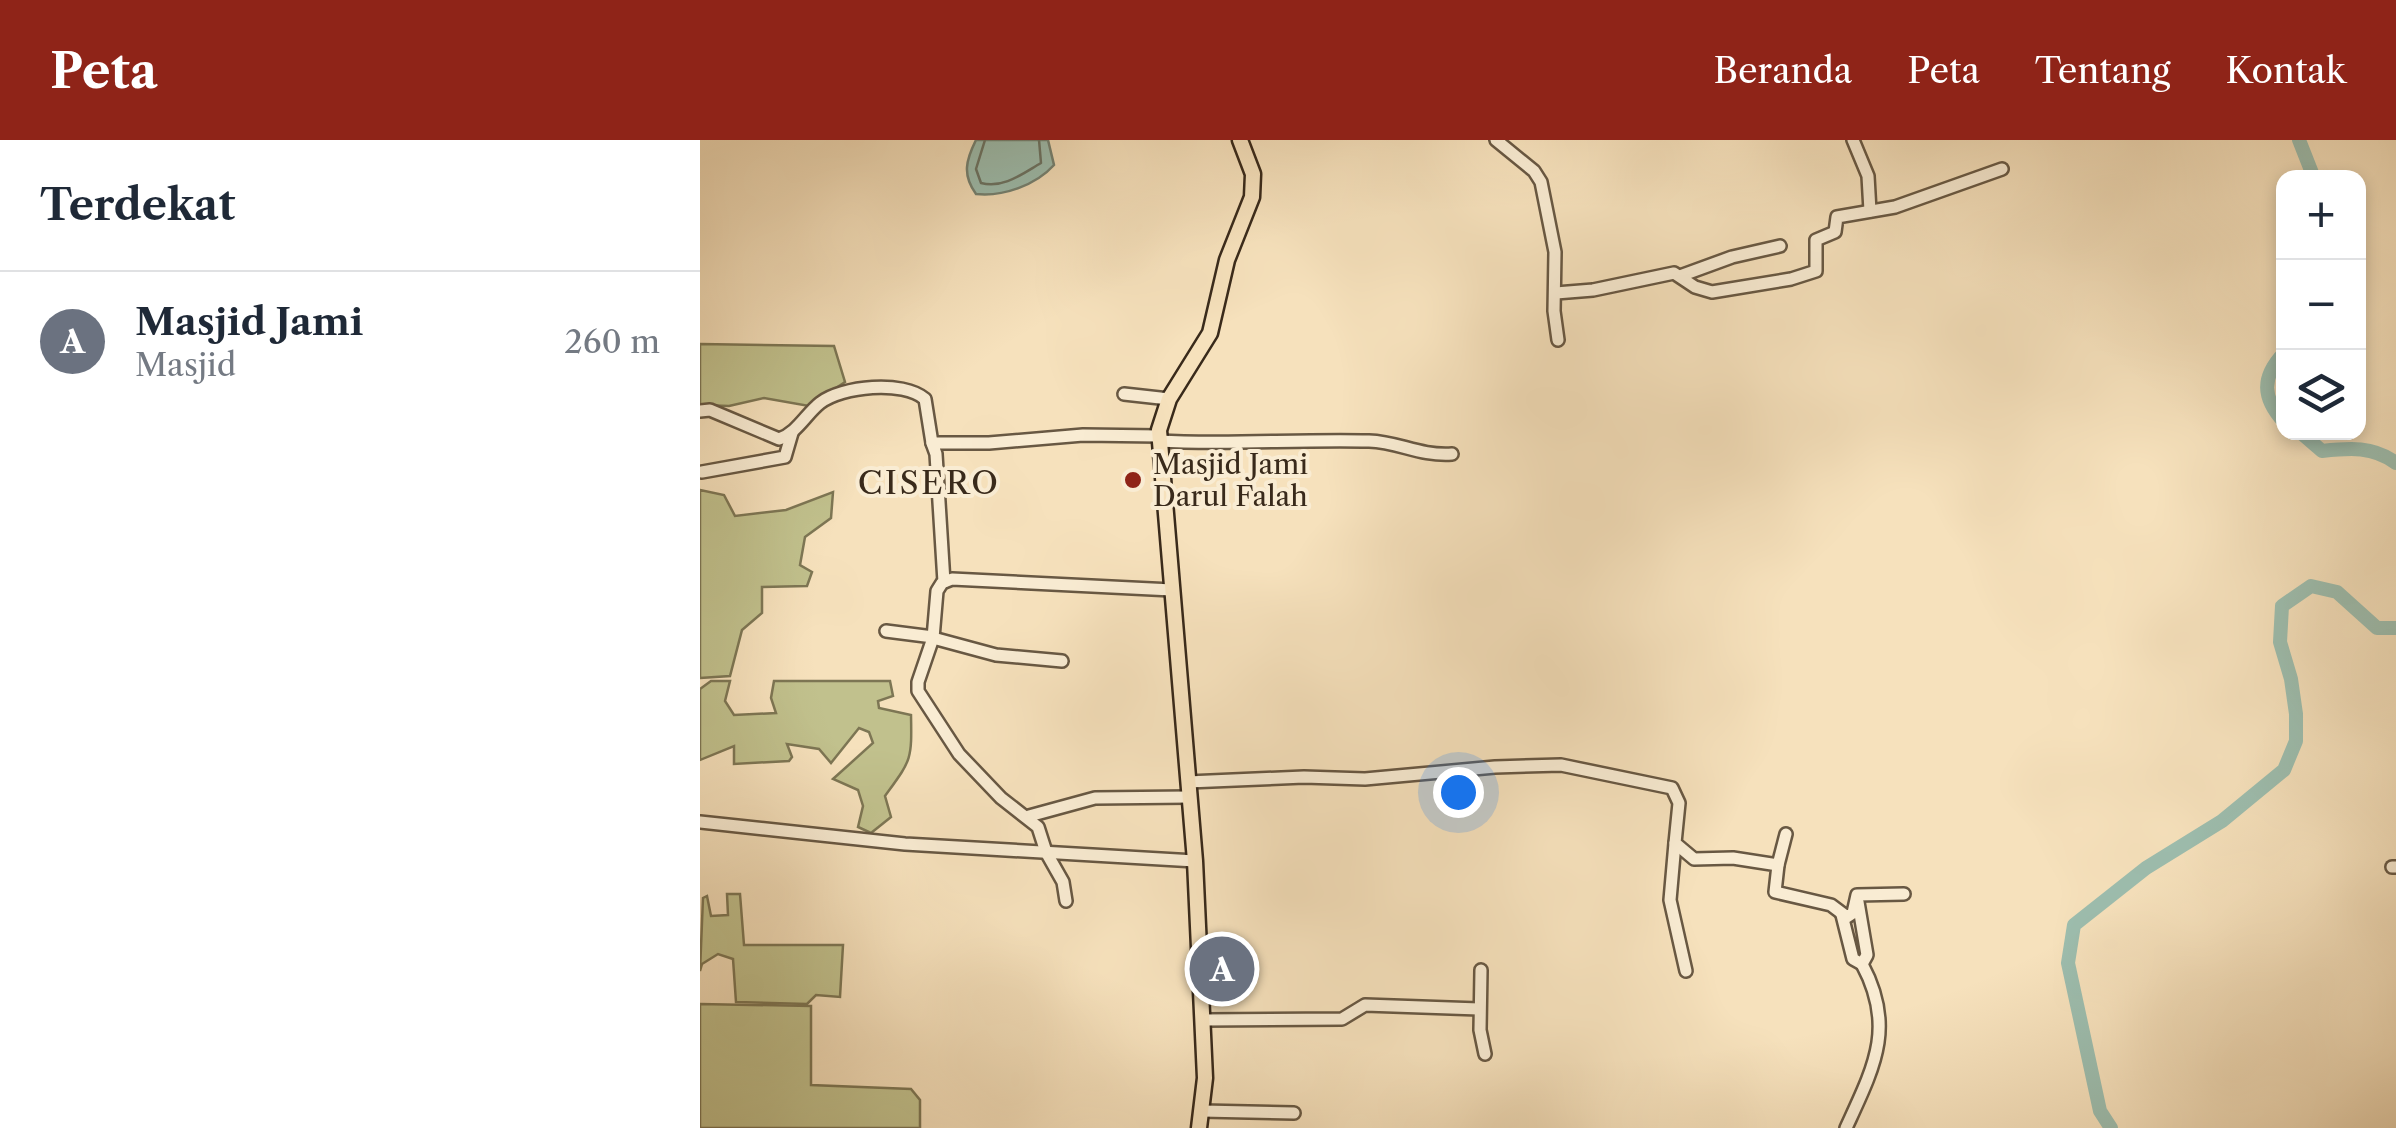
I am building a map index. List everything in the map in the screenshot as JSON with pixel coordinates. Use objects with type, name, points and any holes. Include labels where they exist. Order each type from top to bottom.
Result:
[{"type":"main road","points":[[1199,1128],[1205,1078],[1194,861],[1159,438],[1161,418],[1169,399],[1210,333],[1226,260],[1252,197],[1253,174],[1240,140]]},
{"type":"street","points":[[1496,140],[1534,171],[1541,182],[1555,252],[1554,311],[1558,340]]},
{"type":"street","points":[[1853,140],[1868,176],[1870,212]]},
{"type":"street","points":[[1556,294],[1674,273],[1694,288],[1712,292],[1810,273],[1818,268],[1816,240],[1834,232],[1836,218],[1895,206],[2002,169]]},
{"type":"street","points":[[1680,276],[1732,257],[1780,246]]},
{"type":"street","points":[[700,411],[710,410],[773,438],[785,438],[820,404],[852,390],[914,392],[925,399],[936,454],[944,582]]},
{"type":"street","points":[[1124,394],[1169,399]]},
{"type":"street","points":[[702,472],[786,457],[793,432]]},
{"type":"street","points":[[932,443],[989,443],[1083,434],[1210,444],[1374,441],[1429,456],[1452,454]]},
{"type":"street","points":[[1066,901],[1059,873],[1046,852],[1038,826],[1001,798],[959,754],[921,696],[918,682],[933,638],[937,591],[944,582],[952,580],[1172,590]]},
{"type":"street","points":[[886,632],[933,638],[996,655],[1062,661]]},
{"type":"street","points":[[1029,816],[1094,798],[1304,777],[1364,779],[1495,767],[1561,765],[1672,788],[1678,804],[1670,900],[1686,971]]},
{"type":"street","points":[[700,822],[838,838],[1194,861]]},
{"type":"street","points":[[1786,834],[1775,892],[1834,906],[1842,915],[1853,960],[1862,964],[1874,984],[1882,1020],[1868,1077],[1846,1128]]},
{"type":"street","points":[[1675,843],[1694,860],[1733,858],[1778,865]]},
{"type":"street","points":[[1857,895],[1904,894]]},
{"type":"street","points":[[1842,915],[1852,915],[1857,895]]},
{"type":"street","points":[[1857,895],[1867,955],[1862,964]]},
{"type":"street","points":[[1480,970],[1479,1009],[1485,1054]]},
{"type":"street","points":[[1203,1020],[1342,1019],[1365,1004],[1479,1009]]},
{"type":"street","points":[[1202,1110],[1294,1114]]},
{"type":"green space","points":[[700,344],[834,346],[845,382],[809,406],[764,398],[729,406],[700,405]]},
{"type":"green space","points":[[700,490],[724,495],[735,516],[786,510],[833,492],[831,518],[805,537],[800,565],[812,572],[807,586],[762,587],[762,613],[742,630],[730,676],[700,678]]},
{"type":"green space","points":[[711,681],[730,681],[725,701],[734,715],[776,713],[771,698],[774,681],[890,681],[893,696],[878,701],[879,708],[911,715],[908,759],[885,796],[891,817],[871,833],[858,827],[863,806],[858,790],[833,779],[873,743],[869,732],[859,728],[831,763],[819,749],[787,744],[792,757],[789,761],[734,764],[734,746],[700,760],[700,689]]},
{"type":"green space","points":[[727,894],[740,894],[744,945],[843,945],[840,997],[816,995],[807,1004],[736,1002],[733,959],[718,954],[702,964],[700,971],[703,898],[707,896],[711,916],[728,915]]},
{"type":"green space","points":[[700,1004],[811,1006],[811,1085],[911,1089],[920,1100],[920,1128],[700,1128]]},
{"type":"water","points":[[976,140],[1048,140],[1054,165],[1018,188],[976,194],[967,167]]},
{"type":"waterway","points":[[2299,140],[2311,170]]},
{"type":"waterway","points":[[2276,362],[2267,388],[2276,412]]},
{"type":"waterway","points":[[2309,440],[2322,451],[2370,451],[2396,463]]},
{"type":"waterway","points":[[2111,1128],[2100,1111],[2068,963],[2074,925],[2146,868],[2222,821],[2284,770],[2296,741],[2296,714],[2280,642],[2282,606],[2311,586],[2337,592],[2377,628],[2396,628]]},
{"type":"place","name":"Masjid Jami Darul Falah","points":[[1133,480]]},
{"type":"place","name":"Masjid Jami","points":[[1222,969]]},
{"type":"district","name":"CISERO","points":[[929,483]]}]
